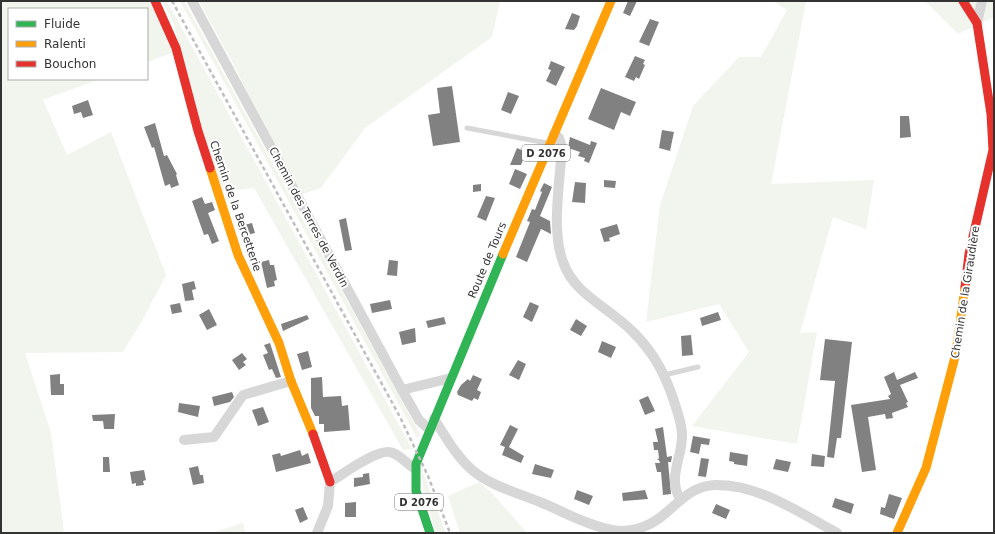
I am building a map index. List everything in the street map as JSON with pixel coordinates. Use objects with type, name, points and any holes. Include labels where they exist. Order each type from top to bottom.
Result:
[{"type":"street","name":"Chemin de la Bercetterie","points":[[155,1],[177,54],[198,131],[238,255],[276,338],[291,381],[319,448],[330,482]]},
{"type":"street","name":"Chemin des Terres de Verdin","points":[[192,1],[402,390],[419,420],[430,430]]},
{"type":"street","name":"Route de Tours","points":[[430,533],[416,493],[415,469],[451,378],[611,1]]},
{"type":"street","name":"Chemin de la Giraudière","points":[[896,533],[926,468],[956,353],[969,254],[993,150],[990,114],[977,23],[963,1]]},
{"type":"street","points":[[977,23],[982,1]]},
{"type":"street","points":[[552,138],[559,138],[562,147],[558,242],[563,262],[572,279],[582,290],[630,329],[642,342],[664,375],[682,434],[675,469],[677,494],[680,499]]},
{"type":"street","points":[[402,390],[451,378]]},
{"type":"street","points":[[184,440],[214,437],[243,395],[291,381]]},
{"type":"street","points":[[434,419],[459,455],[477,473],[502,486],[598,526],[626,531],[644,527],[657,519],[680,499],[704,486],[716,485],[737,488],[779,502],[837,533]]},
{"type":"street","points":[[317,533],[328,506],[330,482],[370,458],[385,452],[392,452],[415,469]]},
{"type":"lane","points":[[467,128],[552,138]]},
{"type":"lane","points":[[664,375],[698,367]]},
{"type":"shaded area","points":[[1,1],[148,1],[180,48],[173,22],[162,1],[167,1],[412,449],[403,450],[254,188],[220,192],[180,50],[148,62],[148,8],[8,8],[8,80],[96,80],[43,100],[67,155],[111,132],[166,275],[143,319],[123,352],[25,353],[51,433],[64,533],[1,533]]},
{"type":"shaded area","points":[[180,1],[184,1],[420,434],[417,438]]},
{"type":"shaded area","points":[[199,1],[500,1],[492,37],[365,128],[321,188],[297,196],[234,65]]},
{"type":"shaded area","points":[[773,1],[806,1],[771,184],[874,180],[866,229],[833,217],[800,333],[817,332],[797,444],[692,426],[749,352],[719,304],[646,322],[660,205],[693,106],[739,57],[761,57],[787,10]]},
{"type":"shaded area","points":[[925,1],[994,1],[994,17],[958,34]]},
{"type":"shaded area","points":[[422,470],[446,533],[436,533],[423,492]]},
{"type":"shaded area","points":[[479,482],[492,493],[527,533],[460,533],[448,496]]},
{"type":"shaded area","points":[[243,523],[245,533],[211,533]]},
{"type":"building","points":[[628,1],[637,1],[630,16],[623,13]]},
{"type":"building","points":[[572,13],[580,16],[577,26],[574,30],[565,29]]},
{"type":"building","points":[[650,19],[659,22],[649,46],[639,42]]},
{"type":"building","points":[[635,56],[645,60],[643,64],[645,65],[639,79],[636,77],[634,81],[625,77]]},
{"type":"building","points":[[551,61],[565,67],[556,86],[546,81],[551,70],[548,69]]},
{"type":"building","points":[[452,86],[460,142],[433,146],[428,115],[440,113],[437,88]]},
{"type":"building","points":[[601,88],[636,102],[630,116],[621,112],[614,130],[588,119]]},
{"type":"building","points":[[508,92],[519,96],[511,114],[501,110]]},
{"type":"building","points":[[88,100],[93,115],[83,118],[81,112],[74,114],[72,106]]},
{"type":"building","points":[[900,116],[909,116],[911,137],[900,138]]},
{"type":"building","points":[[155,123],[164,156],[167,155],[177,174],[179,185],[171,188],[170,184],[165,186],[154,147],[152,148],[144,127]]},
{"type":"building","points":[[662,130],[674,132],[670,151],[659,148]]},
{"type":"building","points":[[570,137],[590,145],[591,141],[597,143],[589,163],[584,161],[585,158],[578,156],[580,152],[568,148]]},
{"type":"building","points":[[517,148],[526,152],[521,165],[510,165]]},
{"type":"building","points":[[515,169],[527,174],[520,189],[509,184]]},
{"type":"building","points":[[604,180],[616,181],[615,188],[604,187]]},
{"type":"building","points":[[575,182],[586,183],[585,203],[572,202]]},
{"type":"building","points":[[544,183],[552,187],[540,216],[550,221],[551,234],[541,229],[527,262],[516,257],[530,222],[527,221],[532,209],[535,210],[542,192],[540,191]]},
{"type":"building","points":[[481,184],[481,191],[473,192],[473,185]]},
{"type":"building","points":[[486,196],[495,198],[486,221],[477,217]]},
{"type":"building","points":[[202,197],[205,204],[212,202],[215,210],[208,213],[219,241],[212,244],[208,234],[204,235],[192,201]]},
{"type":"building","points":[[346,218],[352,250],[345,251],[339,220]]},
{"type":"building","points":[[252,223],[255,233],[247,235],[244,225]]},
{"type":"building","points":[[617,224],[620,234],[609,238],[610,241],[604,242],[600,229]]},
{"type":"building","points":[[269,260],[270,265],[274,265],[277,280],[274,281],[275,286],[267,288],[261,262]]},
{"type":"building","points":[[389,260],[398,261],[397,276],[387,275]]},
{"type":"building","points":[[194,281],[196,289],[192,290],[194,300],[185,301],[182,284]]},
{"type":"building","points":[[390,300],[392,309],[372,313],[370,304]]},
{"type":"building","points":[[530,302],[539,306],[532,322],[523,317]]},
{"type":"building","points":[[180,303],[182,312],[172,314],[170,305]]},
{"type":"building","points":[[209,309],[217,325],[207,330],[199,315]]},
{"type":"building","points":[[718,312],[721,320],[702,326],[700,318]]},
{"type":"building","points":[[307,315],[309,319],[283,331],[281,324]]},
{"type":"building","points":[[444,317],[446,324],[428,328],[426,321]]},
{"type":"building","points":[[576,319],[587,326],[581,336],[570,330]]},
{"type":"building","points":[[415,328],[416,342],[402,345],[399,332]]},
{"type":"building","points":[[691,335],[693,355],[682,356],[681,336]]},
{"type":"building","points":[[825,339],[852,342],[841,438],[837,438],[834,458],[827,457],[835,381],[820,380]]},
{"type":"building","points":[[602,341],[616,347],[611,358],[598,352]]},
{"type":"building","points":[[270,343],[281,377],[276,378],[272,369],[269,370],[263,355],[268,353],[264,345]]},
{"type":"building","points":[[308,351],[312,367],[302,370],[297,354]]},
{"type":"building","points":[[242,353],[247,359],[243,362],[246,365],[239,370],[232,360]]},
{"type":"building","points":[[518,360],[526,364],[519,380],[509,375]]},
{"type":"building","points":[[894,372],[897,380],[915,372],[918,378],[900,385],[908,402],[906,403],[908,407],[892,413],[893,418],[886,419],[885,414],[868,417],[876,470],[862,472],[851,405],[890,399],[888,396],[891,394],[884,377]]},
{"type":"building","points":[[60,374],[60,384],[64,384],[64,395],[51,395],[50,375]]},
{"type":"building","points":[[473,375],[482,379],[477,390],[481,392],[478,400],[474,398],[472,401],[458,395],[457,392],[461,385],[468,379],[470,381]]},
{"type":"building","points":[[322,377],[323,397],[341,396],[342,406],[348,405],[350,430],[324,432],[324,424],[319,424],[319,416],[315,416],[311,408],[311,378]]},
{"type":"building","points":[[232,392],[234,397],[230,402],[214,406],[212,397]]},
{"type":"building","points":[[648,396],[655,411],[645,415],[639,400]]},
{"type":"building","points":[[179,403],[200,406],[198,417],[178,412]]},
{"type":"building","points":[[263,407],[269,422],[258,426],[252,410]]},
{"type":"building","points":[[115,414],[114,429],[104,429],[103,421],[93,421],[92,415]]},
{"type":"building","points":[[510,425],[518,429],[509,447],[524,456],[521,463],[502,455],[505,447],[500,445]]},
{"type":"building","points":[[663,427],[667,457],[672,456],[671,462],[668,462],[671,494],[663,495],[661,472],[657,472],[655,463],[660,463],[659,460],[657,460],[659,458],[658,450],[654,450],[653,442],[658,442],[655,429]]},
{"type":"building","points":[[693,436],[710,439],[709,445],[701,444],[699,454],[690,452]]},
{"type":"building","points":[[300,450],[302,456],[308,453],[311,463],[276,472],[272,455],[280,453],[281,456]]},
{"type":"building","points":[[730,452],[748,455],[747,466],[734,464],[734,462],[729,461]]},
{"type":"building","points":[[812,454],[825,456],[824,467],[811,466]]},
{"type":"building","points":[[103,457],[109,457],[110,472],[103,472]]},
{"type":"building","points":[[701,458],[709,459],[706,477],[698,476]]},
{"type":"building","points":[[776,459],[791,462],[788,472],[773,469]]},
{"type":"building","points":[[535,464],[554,470],[551,478],[532,474]]},
{"type":"building","points":[[198,466],[200,475],[203,475],[204,483],[193,485],[189,468]]},
{"type":"building","points":[[144,470],[146,480],[143,481],[144,485],[136,486],[136,483],[132,484],[130,472]]},
{"type":"building","points":[[369,473],[370,484],[354,487],[354,478],[363,477],[363,474]]},
{"type":"building","points":[[577,490],[593,496],[589,505],[574,499]]},
{"type":"building","points":[[645,490],[648,499],[623,501],[622,493]]},
{"type":"building","points":[[889,494],[902,498],[894,519],[880,514],[881,507],[885,508]]},
{"type":"building","points":[[835,498],[854,504],[851,514],[832,507]]},
{"type":"building","points":[[356,502],[356,517],[345,517],[345,503]]},
{"type":"building","points":[[716,504],[730,510],[726,519],[712,513]]},
{"type":"building","points":[[303,507],[308,519],[300,523],[295,510]]},
{"type":"railway","points":[[172,1],[400,417],[428,476],[450,533]]},
{"type":"traffic: fast","points":[[430,533],[416,491],[416,464],[503,254]]},
{"type":"traffic: slow","points":[[503,254],[611,1]]},
{"type":"traffic: slow","points":[[210,168],[238,255],[279,343],[291,381],[313,434]]},
{"type":"traffic: slow","points":[[897,533],[926,468],[956,353],[965,287]]},
{"type":"traffic: jam","points":[[155,1],[176,48],[198,131],[210,168]]},
{"type":"traffic: jam","points":[[963,1],[977,23],[991,114],[993,150],[969,254],[965,287]]},
{"type":"traffic: jam","points":[[313,434],[330,482]]}]
